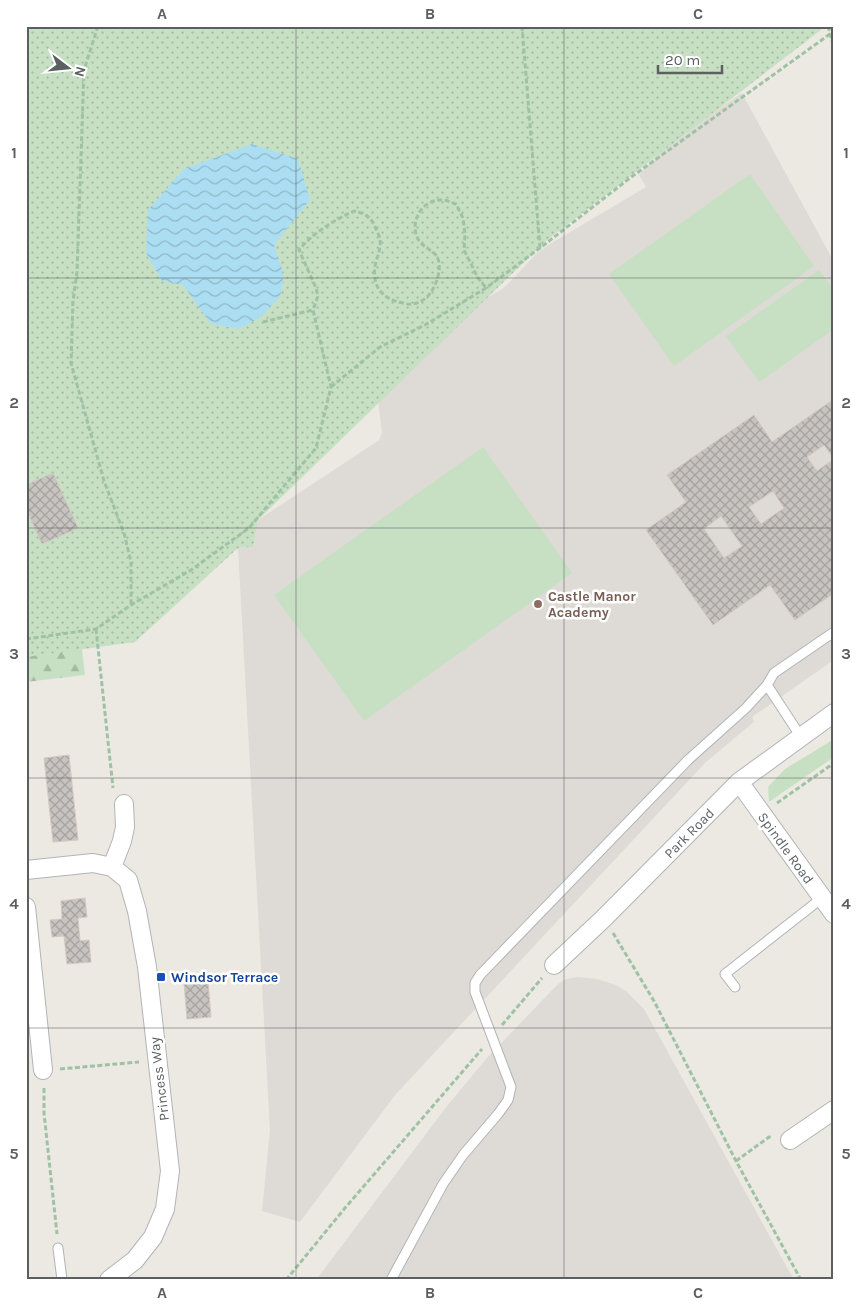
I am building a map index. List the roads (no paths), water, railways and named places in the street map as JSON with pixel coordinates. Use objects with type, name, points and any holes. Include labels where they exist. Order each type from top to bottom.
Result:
[{"type":"street","name":"Park Road","points":[[554,965],[604,918],[739,782],[834,713]]},
{"type":"street","name":"Spindle Road","points":[[739,782],[834,914]]},
{"type":"street","points":[[26,870],[93,863],[112,867],[125,827],[124,804]]},
{"type":"street","name":"Princess Way","points":[[109,1280],[134,1260],[153,1237],[166,1209],[170,1171],[146,967],[137,911],[128,880],[112,867]]},
{"type":"street","points":[[26,907],[43,1070]]},
{"type":"street","points":[[790,1140],[834,1110]]},
{"type":"lane","points":[[391,1280],[443,1184],[463,1155],[508,1100],[511,1086],[475,992],[475,983],[480,974],[688,760],[746,708],[767,685],[774,673],[834,632]]},
{"type":"lane","points":[[767,685],[801,736]]},
{"type":"lane","points":[[735,987],[725,974],[822,898]]},
{"type":"lane","points":[[58,1248],[62,1280]]},
{"type":"water","points":[[252,144],[298,159],[310,200],[274,245],[282,269],[283,282],[280,297],[262,316],[239,329],[211,324],[183,285],[162,281],[146,253],[148,210],[184,169]]},
{"type":"place","name":"Castle Manor Academy","points":[[538,604]]},
{"type":"place","name":"Windsor Terrace","points":[[161,977]]}]
